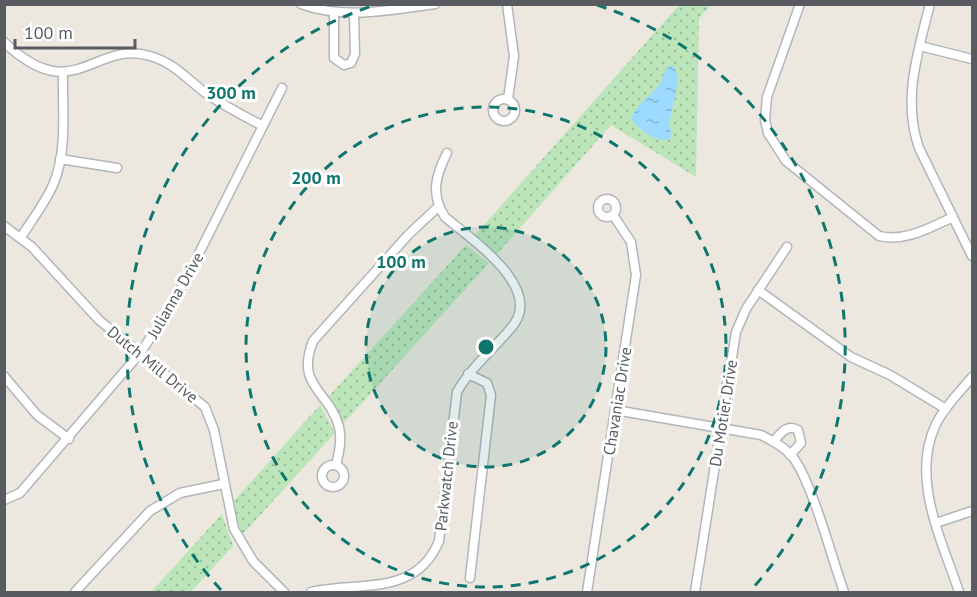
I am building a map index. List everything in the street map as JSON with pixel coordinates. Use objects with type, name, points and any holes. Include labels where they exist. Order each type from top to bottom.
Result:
[{"type":"street","points":[[301,4],[334,13],[354,14],[435,4]]},
{"type":"street","points":[[507,4],[514,56],[508,99]]},
{"type":"street","points":[[800,4],[767,96],[768,133],[778,152],[879,236],[897,238],[913,235],[953,217]]},
{"type":"street","points":[[930,4],[910,86],[913,129],[919,148],[972,256]]},
{"type":"street","points":[[334,13],[334,58],[344,65],[351,63],[355,54],[354,14]]},
{"type":"street","points":[[4,42],[41,67],[63,72],[81,70],[112,58],[146,55],[176,67],[222,104],[263,126]]},
{"type":"street","points":[[920,46],[972,59]]},
{"type":"street","points":[[21,237],[53,186],[60,159],[63,72]]},
{"type":"street","name":"Julianna Drive","points":[[4,500],[20,493],[69,439],[141,352],[177,297],[282,88]]},
{"type":"street","points":[[336,465],[340,450],[339,429],[331,410],[309,381],[307,371],[313,341],[409,234],[438,207],[435,177],[447,153]]},
{"type":"street","points":[[60,159],[117,168]]},
{"type":"street","name":"Parkwatch Drive","points":[[311,592],[393,583],[416,573],[431,559],[439,541],[453,402],[468,374],[513,327],[518,318],[520,295],[504,269],[445,217],[438,207]]},
{"type":"street","name":"Chavaniac Drive","points":[[587,592],[636,275],[631,242],[612,215]]},
{"type":"street","name":"Dutch Mill Drive","points":[[4,226],[21,237],[99,320],[141,352],[205,407],[214,430],[223,484],[234,529],[253,561],[284,592]]},
{"type":"street","name":"Du Motier Drive","points":[[694,592],[736,332],[758,290],[787,248]]},
{"type":"street","points":[[758,290],[796,314],[826,340],[851,357],[891,375],[946,409]]},
{"type":"street","points":[[468,374],[487,383],[491,395],[470,578]]},
{"type":"street","points":[[4,376],[37,415],[69,439]]},
{"type":"street","points":[[959,592],[928,501],[927,467],[931,436],[946,409],[972,377]]},
{"type":"street","points":[[615,410],[720,426],[761,435],[774,441],[790,454],[804,477],[844,592]]},
{"type":"street","points":[[774,441],[783,430],[792,428],[798,430],[801,442],[790,454]]},
{"type":"street","points":[[75,592],[150,511],[180,493],[223,484]]},
{"type":"street","points":[[936,523],[972,511]]},
{"type":"green space","points":[[679,5],[711,5],[699,18],[696,177],[611,125],[496,255],[475,235]]},
{"type":"green space","points":[[466,245],[489,263],[343,424],[328,397]]},
{"type":"green space","points":[[320,405],[335,433],[242,535],[232,503]]},
{"type":"green space","points":[[222,514],[233,546],[191,592],[151,592]]},
{"type":"water","points":[[670,66],[674,66],[677,88],[670,124],[671,137],[665,140],[649,135],[631,119],[640,104],[658,86]]}]
